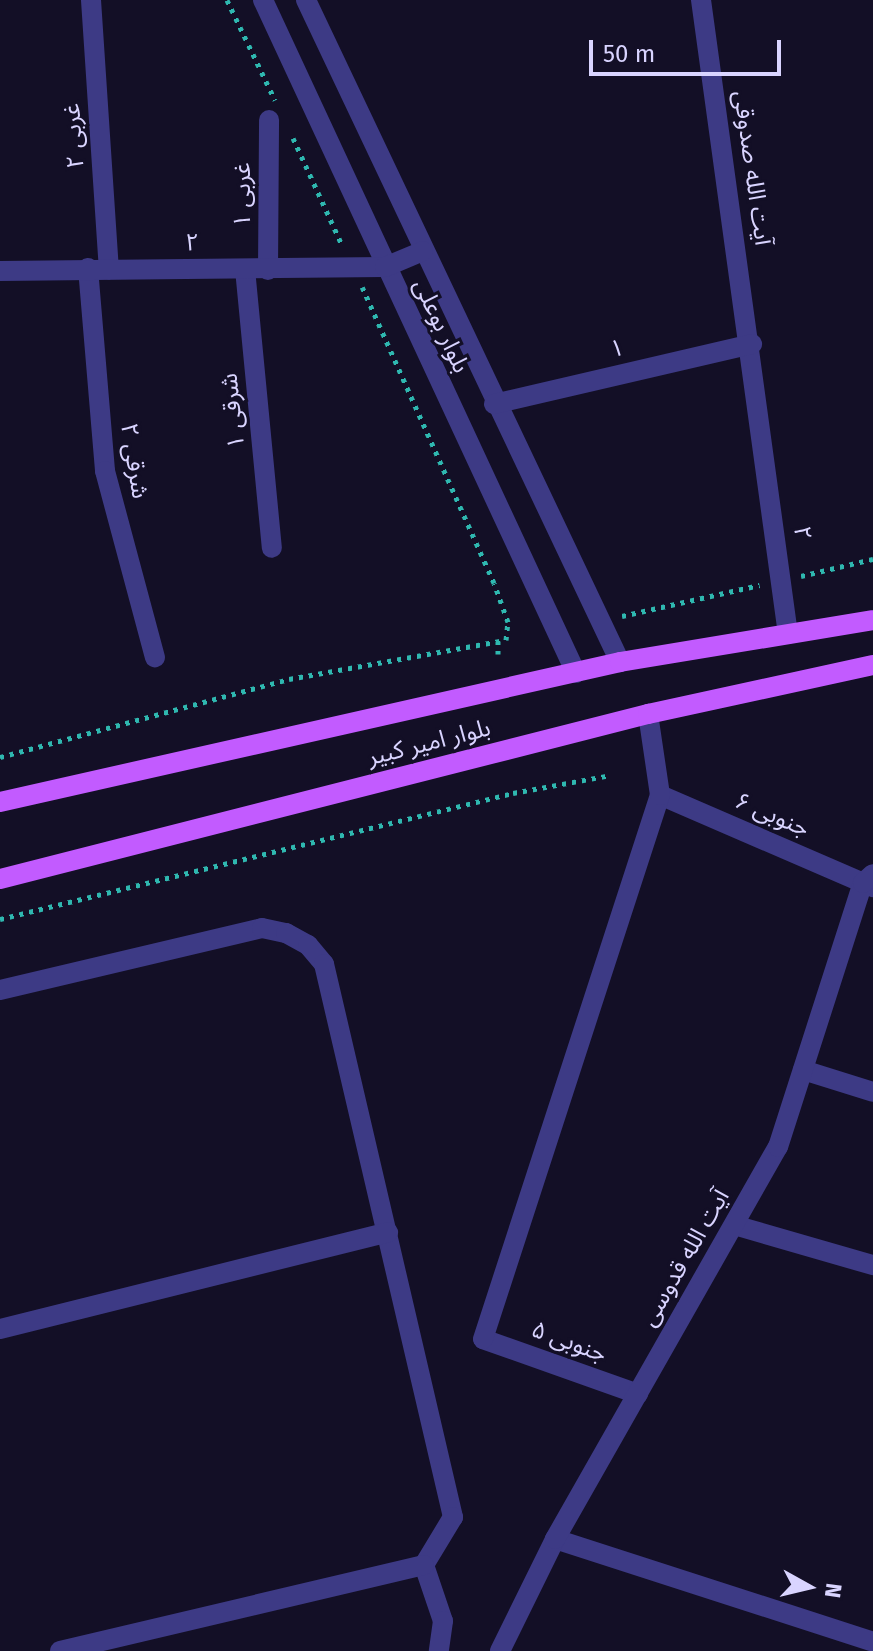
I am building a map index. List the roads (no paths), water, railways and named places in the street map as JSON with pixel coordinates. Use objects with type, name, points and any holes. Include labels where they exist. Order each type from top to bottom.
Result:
[{"type":"main road","name":"بلوار امیر کبیر","points":[[0,802],[620,662],[873,620]]},
{"type":"main road","name":"بلوار امیر کبیر","points":[[0,879],[648,714],[873,665]]},
{"type":"street","name":"غربی ۲","points":[[91,0],[109,269]]},
{"type":"street","name":"بلوار بوعلی","points":[[263,0],[576,673]]},
{"type":"street","name":"بلوار بوعلی","points":[[306,0],[494,404],[620,662]]},
{"type":"street","name":"آیت الله صدوقی","points":[[701,0],[752,344]]},
{"type":"street","name":"غربی ۱","points":[[268,270],[276,118]]},
{"type":"street","points":[[385,267],[423,251]]},
{"type":"street","name":"۲","points":[[0,271],[385,267]]},
{"type":"street","name":"شرقی ۲","points":[[88,268],[105,471],[155,657]]},
{"type":"street","name":"شرقی ۱","points":[[245,269],[272,548]]},
{"type":"street","name":"۲","points":[[752,344],[788,634]]},
{"type":"street","name":"۱","points":[[494,404],[752,344]]},
{"type":"street","points":[[648,714],[660,795]]},
{"type":"street","name":"۶ جنوبی","points":[[660,795],[870,881]]},
{"type":"street","name":"۵ جنوبی","points":[[638,1394],[483,1339],[660,795]]},
{"type":"street","name":"آیت الله قدوسی","points":[[500,1651],[555,1539],[778,1147],[870,881]]},
{"type":"street","points":[[0,990],[262,928],[286,933],[308,945],[324,964],[333,988],[453,1517],[424,1565],[60,1651]]},
{"type":"street","points":[[803,1070],[873,1092]]},
{"type":"street","points":[[734,1225],[873,1265]]},
{"type":"street","points":[[0,1329],[388,1232]]},
{"type":"street","points":[[555,1539],[873,1642]]},
{"type":"street","points":[[424,1565],[443,1621],[439,1651]]}]
